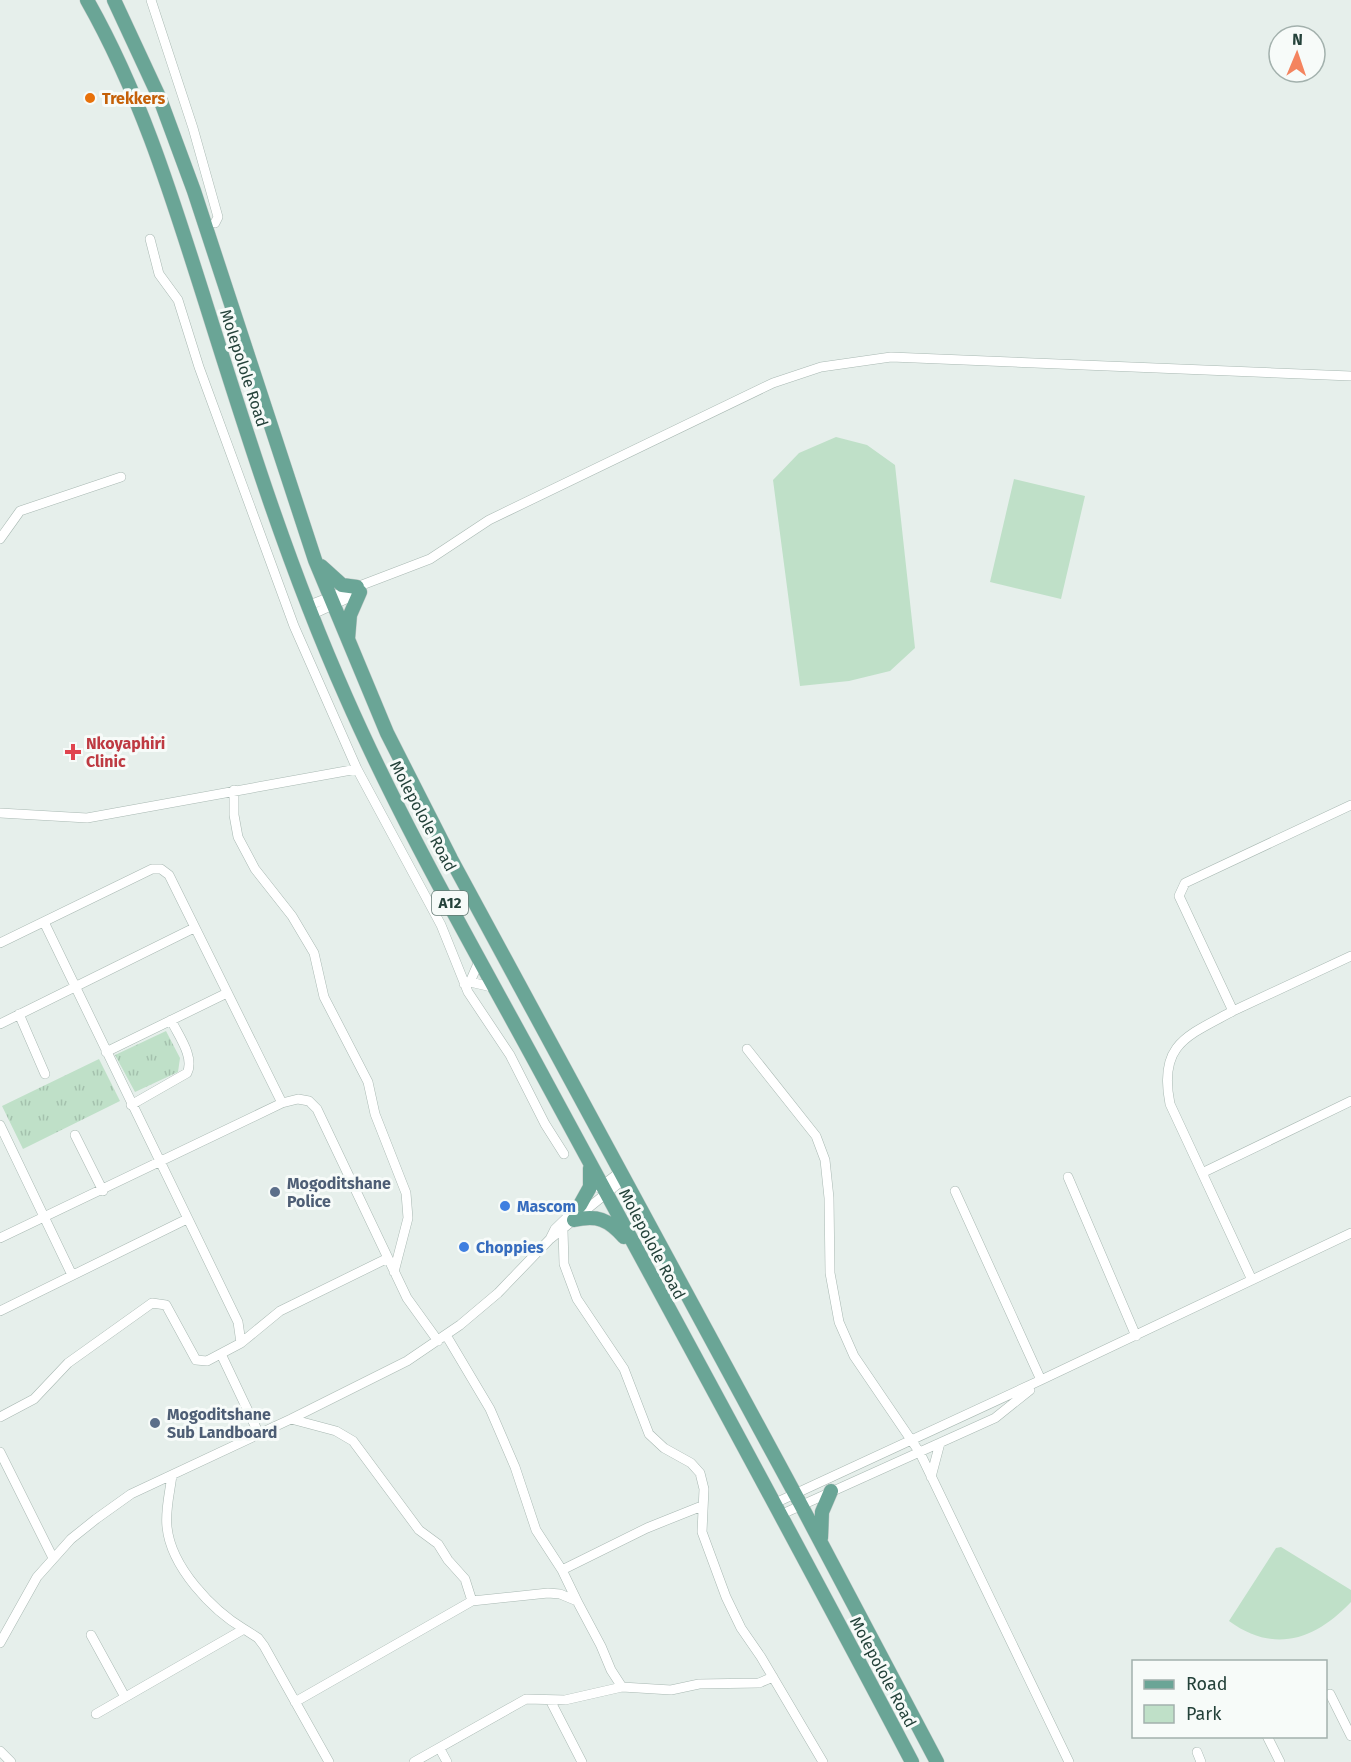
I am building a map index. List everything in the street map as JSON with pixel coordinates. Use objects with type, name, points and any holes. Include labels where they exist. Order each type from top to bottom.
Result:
[{"type":"main road","name":"Molepolole Road","points":[[87,0],[139,104],[162,167],[260,472],[309,610],[394,800],[912,1762]]},
{"type":"main road","name":"Molepolole Road","points":[[114,0],[160,99],[195,191],[315,560],[387,733],[441,838],[798,1499],[937,1762]]},
{"type":"main road","points":[[315,560],[336,582],[358,590],[351,615],[348,642]]},
{"type":"main road","points":[[580,1205],[590,1187],[588,1160]]},
{"type":"main road","points":[[574,1220],[600,1218],[611,1223],[635,1250]]},
{"type":"main road","points":[[822,1544],[822,1512],[837,1488]]},
{"type":"street","points":[[151,0],[193,128],[218,217],[215,223]]},
{"type":"street","points":[[150,239],[159,274],[178,300],[199,367],[294,626],[357,769],[441,925],[467,983],[510,1055],[545,1124],[564,1154]]},
{"type":"street","points":[[309,610],[430,559],[489,520],[773,383],[821,367],[891,357],[1351,376]]},
{"type":"street","points":[[0,538],[20,511],[121,477]]},
{"type":"street","points":[[0,813],[87,818],[357,769]]},
{"type":"street","points":[[234,790],[234,815],[238,837],[255,869],[292,916],[314,953],[324,997],[368,1082],[375,1114],[406,1193],[408,1218],[394,1272]]},
{"type":"street","points":[[1233,1011],[1179,896],[1185,883],[1351,805]]},
{"type":"street","points":[[0,943],[152,870],[161,869],[169,875],[282,1103]]},
{"type":"street","points":[[44,922],[238,1322],[241,1343]]},
{"type":"street","points":[[0,1024],[194,928]]},
{"type":"street","points":[[1252,1280],[1204,1172],[1170,1104],[1165,1082],[1172,1053],[1188,1035],[1233,1011],[1351,956]]},
{"type":"street","points":[[467,983],[480,959]]},
{"type":"street","points":[[467,983],[496,988]]},
{"type":"street","points":[[106,1052],[227,993]]},
{"type":"street","points":[[19,1014],[45,1074]]},
{"type":"street","points":[[131,1105],[187,1073],[189,1069],[189,1057],[171,1020]]},
{"type":"street","points":[[747,1049],[816,1136],[825,1160],[830,1198],[830,1273],[839,1322],[854,1356],[920,1453],[1069,1762]]},
{"type":"street","points":[[0,1238],[103,1191],[282,1103],[298,1100],[309,1101],[317,1109],[407,1298],[438,1341]]},
{"type":"street","points":[[1204,1172],[1351,1101]]},
{"type":"street","points":[[0,1125],[72,1275]]},
{"type":"street","points":[[75,1135],[103,1191]]},
{"type":"street","points":[[550,1239],[555,1229],[580,1205],[622,1176]]},
{"type":"street","points":[[1068,1178],[1136,1336]]},
{"type":"street","points":[[0,1643],[37,1577],[53,1558],[96,1519],[131,1494],[391,1370],[438,1341],[498,1293],[550,1239],[574,1220],[604,1189]]},
{"type":"street","points":[[955,1191],[1041,1380]]},
{"type":"street","points":[[0,1311],[187,1219]]},
{"type":"street","points":[[563,1230],[564,1264],[577,1299],[624,1369],[649,1434],[664,1448],[691,1463],[700,1473],[704,1489],[702,1532],[726,1597],[741,1628],[823,1762]]},
{"type":"street","points":[[777,1509],[838,1475],[1351,1233]]},
{"type":"street","points":[[0,1417],[34,1399],[68,1363],[152,1303],[166,1305],[196,1360],[207,1361],[241,1343],[280,1311],[388,1258]]},
{"type":"street","points":[[446,1335],[490,1409],[516,1467],[536,1530],[562,1570],[601,1646],[610,1670],[622,1687]]},
{"type":"street","points":[[221,1354],[259,1434]]},
{"type":"street","points":[[798,1499],[837,1488],[995,1418],[1041,1380]]},
{"type":"street","points":[[291,1419],[336,1431],[352,1441],[419,1530],[438,1544],[447,1560],[465,1579],[472,1601]]},
{"type":"street","points":[[931,1477],[940,1443]]},
{"type":"street","points":[[0,1452],[53,1558]]},
{"type":"street","points":[[172,1475],[167,1528],[177,1557],[199,1592],[229,1621],[258,1638],[264,1646],[329,1762]]},
{"type":"street","points":[[837,1488],[838,1475]]},
{"type":"street","points":[[562,1570],[647,1528],[702,1506]]},
{"type":"street","points":[[295,1702],[472,1601],[548,1593],[561,1594],[577,1601]]},
{"type":"street","points":[[0,1619],[8,1627]]},
{"type":"street","points":[[96,1714],[244,1629]]},
{"type":"street","points":[[91,1635],[125,1697]]},
{"type":"street","points":[[414,1762],[526,1700],[565,1700],[622,1687],[671,1690],[699,1684],[759,1683],[773,1677]]},
{"type":"street","points":[[1330,1694],[1351,1736]]},
{"type":"street","points":[[550,1700],[582,1762]]},
{"type":"street","points":[[1268,1738],[1280,1762]]},
{"type":"street","points":[[440,1749],[447,1762]]},
{"type":"street","points":[[0,1751],[10,1762]]},
{"type":"street","points":[[1197,1752],[1201,1762]]},
{"type":"green space","points":[[836,437],[867,445],[895,465],[915,648],[890,671],[849,681],[800,686],[773,480],[799,453]]},
{"type":"green space","points":[[1014,479],[1085,496],[1061,599],[990,582]]},
{"type":"green space","points":[[166,1031],[180,1058],[178,1072],[135,1092],[115,1055]]},
{"type":"green space","points":[[99,1059],[120,1101],[23,1149],[2,1106]]},
{"type":"green space","points":[[1281,1547],[1351,1590],[1351,1602],[1323,1626],[1293,1638],[1278,1640],[1246,1631],[1229,1621],[1276,1548]]},
{"type":"place","name":"Trekkers","points":[[90,98]]},
{"type":"place","name":"Nkoyaphiri Clinic","points":[[73,752]]},
{"type":"place","name":"Mogoditshane Police","points":[[275,1192]]},
{"type":"place","name":"Mascom","points":[[505,1206]]},
{"type":"place","name":"Choppies","points":[[464,1247]]},
{"type":"place","name":"Mogoditshane Sub Landboard","points":[[155,1423]]}]
